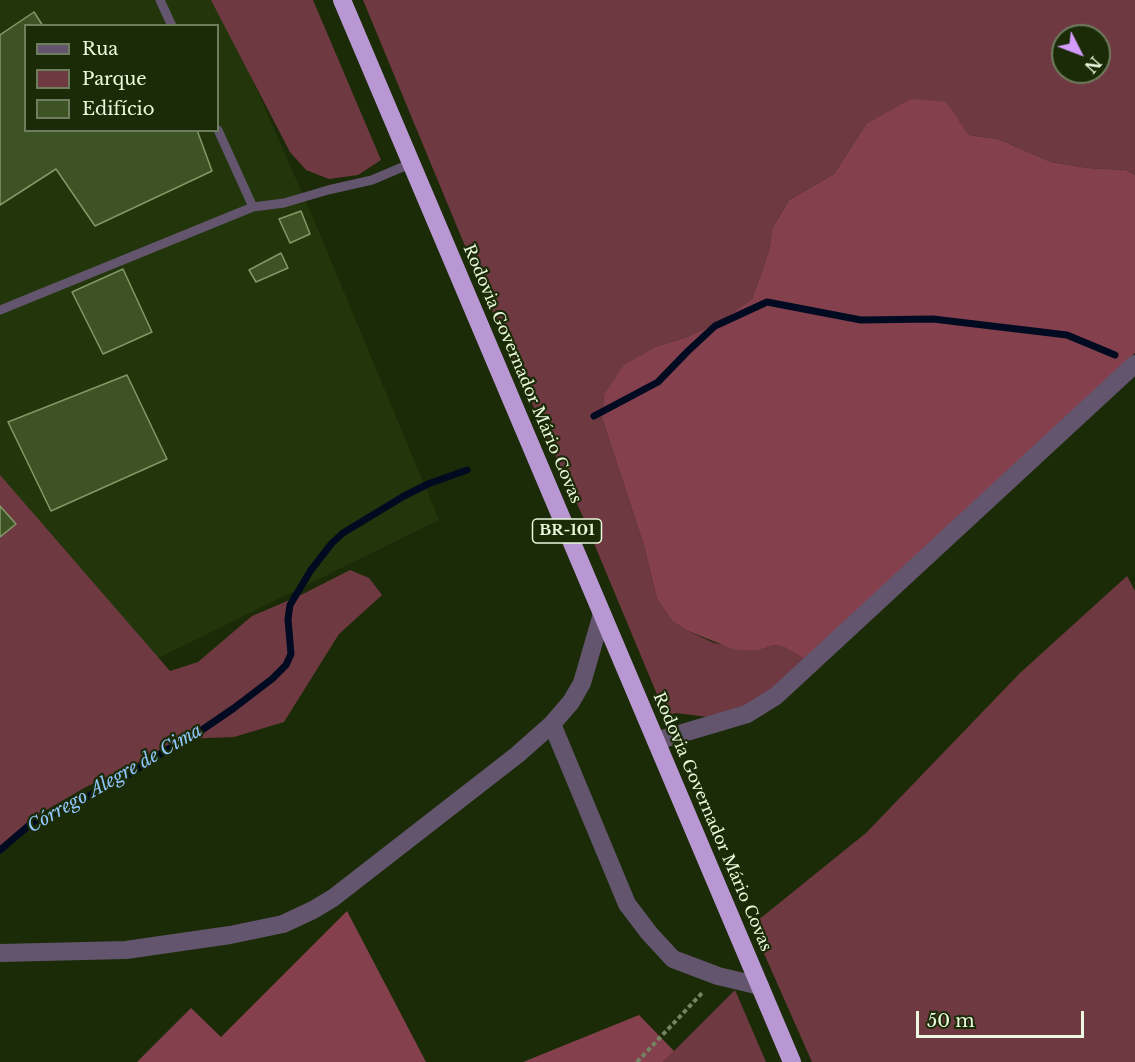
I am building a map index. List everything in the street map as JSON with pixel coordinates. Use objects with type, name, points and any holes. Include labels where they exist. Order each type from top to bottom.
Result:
[{"type":"highway","name":"Rodovia Governador Mário Covas","points":[[342,0],[792,1062]]},
{"type":"street","points":[[656,741],[747,714],[776,696],[1135,363]]},
{"type":"street","points":[[0,953],[126,950],[230,935],[283,924],[313,910],[333,898],[552,724],[571,702],[582,683],[603,614]]},
{"type":"street","points":[[552,724],[627,904],[649,933],[673,959],[718,976],[760,986]]},
{"type":"lane","points":[[160,0],[171,24]]},
{"type":"lane","points":[[219,132],[253,207]]},
{"type":"lane","points":[[0,310],[253,207],[284,203],[372,180],[412,163]]},
{"type":"path","points":[[637,1062],[718,976]]},
{"type":"shaded area","points":[[0,0],[217,0],[311,213],[439,520],[148,663],[0,558]]},
{"type":"shaded area","points":[[911,99],[946,102],[969,135],[998,139],[1051,162],[1087,168],[1126,170],[1135,175],[1135,353],[927,551],[806,660],[784,647],[774,645],[757,651],[733,649],[688,631],[672,621],[657,599],[644,546],[602,418],[604,395],[624,365],[658,346],[687,337],[720,321],[752,299],[769,251],[772,229],[789,200],[834,174],[866,124]]},
{"type":"shaded area","points":[[347,911],[426,1062],[137,1062],[191,1008],[221,1037]]},
{"type":"shaded area","points":[[639,1015],[674,1051],[663,1062],[523,1062]]},
{"type":"green space","points":[[211,0],[313,0],[381,160],[358,175],[329,179],[306,170],[290,152]]},
{"type":"green space","points":[[363,0],[1135,0],[1135,175],[1126,170],[1087,168],[1051,162],[998,139],[969,135],[946,103],[866,124],[834,174],[789,200],[772,229],[769,251],[752,299],[720,321],[687,337],[658,346],[604,395],[602,418],[644,546],[657,599],[672,621],[714,643],[757,651],[774,645],[784,647],[806,660],[761,701],[708,717],[676,713],[666,716],[583,517],[511,357]]},
{"type":"green space","points":[[0,475],[170,671],[198,662],[252,616],[299,596],[350,570],[369,578],[382,595],[339,634],[284,722],[234,737],[181,739],[86,787],[41,813],[4,850],[0,851]]},
{"type":"green space","points":[[1127,576],[1135,591],[1135,1062],[812,1062],[751,924],[866,833],[1020,673]]},
{"type":"green space","points":[[735,990],[766,1062],[663,1062]]},
{"type":"building","points":[[34,12],[42,24],[24,24],[24,132],[198,132],[212,171],[95,226],[56,169],[0,205],[0,35]]},
{"type":"building","points":[[301,211],[310,234],[290,243],[279,219]]},
{"type":"building","points":[[281,253],[288,268],[256,282],[249,270]]},
{"type":"building","points":[[123,269],[152,332],[103,354],[72,292]]},
{"type":"building","points":[[127,375],[167,459],[51,511],[8,422]]},
{"type":"building","points":[[0,506],[16,524],[0,537]]},
{"type":"waterway","name":"Córrego Alegre de Cima","points":[[594,416],[658,382],[715,326],[767,302],[861,320],[933,319],[1067,335],[1115,355]]},
{"type":"waterway","name":"Córrego Alegre de Cima","points":[[0,850],[33,822],[131,773],[199,732],[272,679],[286,665],[291,654],[288,619],[290,605],[311,570],[332,543],[343,533],[404,496],[428,484],[467,470]]}]
